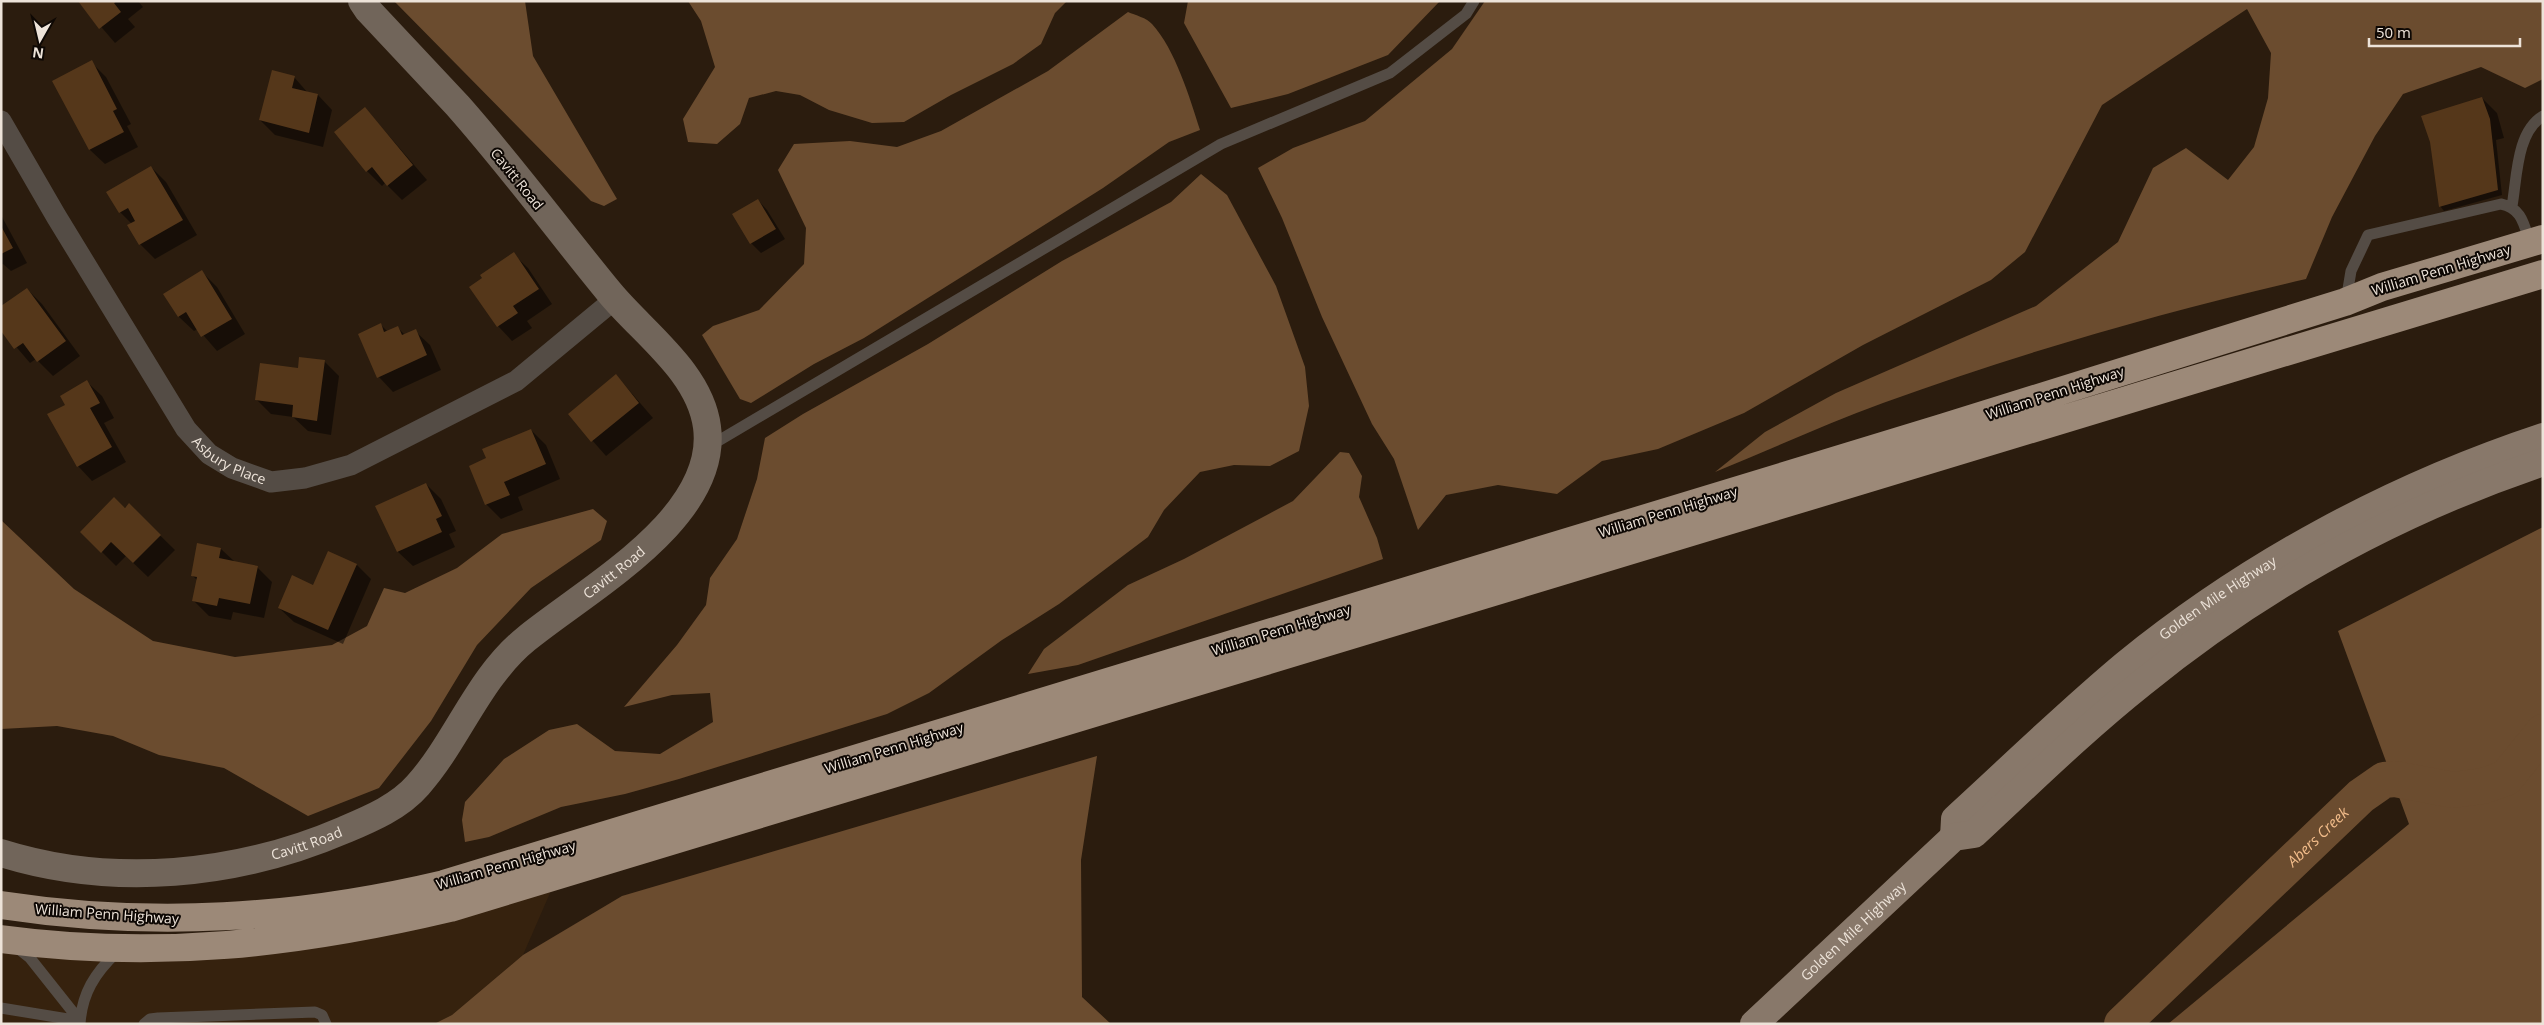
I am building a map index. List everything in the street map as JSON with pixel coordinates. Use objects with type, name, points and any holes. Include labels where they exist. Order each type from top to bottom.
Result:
[{"type":"highway","name":"William Penn Highway","points":[[1,905],[137,918],[220,918],[343,905],[444,884],[1942,428],[2346,302],[2382,287],[2536,241]]},
{"type":"highway","name":"William Penn Highway","points":[[2,939],[120,949],[214,947],[268,942],[357,929],[478,901],[2538,278]]},
{"type":"main road","name":"Golden Mile Highway","points":[[1954,837],[1955,819],[2081,703],[2142,652],[2218,597],[2297,547],[2369,509],[2474,462],[2543,437]]},
{"type":"main road","name":"Golden Mile Highway","points":[[1754,1024],[1954,837],[1974,834],[2142,682],[2185,649],[2276,587],[2325,558],[2388,526],[2483,484],[2543,462]]},
{"type":"street","name":"Cavitt Road","points":[[1,853],[52,866],[91,871],[129,873],[205,869],[243,862],[285,851],[324,838],[385,810],[416,788],[508,656],[647,544],[685,506],[696,488],[707,448],[707,428],[703,409],[680,368],[615,299],[460,108],[362,1]]},
{"type":"street","name":"Asbury Place","points":[[1,121],[56,216],[186,429],[209,454],[232,468],[271,482],[305,478],[351,465],[516,380],[615,299]]},
{"type":"lane","points":[[707,448],[1221,144],[1390,74],[1466,14],[1474,1]]},
{"type":"lane","points":[[2512,206],[2522,147],[2529,128],[2543,116]]},
{"type":"lane","points":[[2346,302],[2351,271],[2368,235],[2501,204],[2512,206],[2522,217],[2536,241]]},
{"type":"lane","points":[[2,939],[30,958],[78,1023]]},
{"type":"lane","points":[[78,1023],[86,991],[91,981],[120,949]]},
{"type":"lane","points":[[1,1008],[78,1023]]},
{"type":"lane","points":[[144,1024],[150,1019],[158,1018],[315,1012],[322,1015],[326,1024]]},
{"type":"shaded area","points":[[394,1],[525,1],[533,56],[617,199],[604,206],[591,201]]},
{"type":"shaded area","points":[[688,1],[1067,1],[1055,13],[1041,44],[1013,64],[951,95],[904,122],[872,123],[829,110],[800,95],[776,91],[749,98],[740,124],[717,144],[688,142],[683,119],[715,67],[701,21]]},
{"type":"shaded area","points":[[1188,1],[1440,1],[1388,55],[1288,94],[1231,108],[1184,23]]},
{"type":"shaded area","points":[[1485,1],[2543,1],[2543,79],[2525,88],[2481,67],[2403,94],[2375,136],[2332,217],[2306,279],[2199,305],[1987,367],[1862,411],[1715,472],[1765,432],[1836,393],[2036,306],[2118,242],[2153,168],[2186,148],[2228,180],[2254,147],[2268,98],[2271,53],[2247,9],[2102,105],[2025,252],[1991,280],[1863,345],[1744,413],[1658,449],[1602,461],[1557,494],[1498,485],[1446,495],[1418,530],[1394,459],[1372,424],[1322,317],[1282,218],[1258,168],[1293,148],[1365,121],[1452,49]]},
{"type":"shaded area","points":[[1128,12],[1150,22],[1168,47],[1181,74],[1200,130],[1169,142],[1103,188],[864,338],[814,364],[751,403],[740,399],[702,335],[713,326],[759,310],[804,264],[806,228],[778,170],[794,144],[850,141],[897,147],[941,131],[1048,71]]},
{"type":"shaded area","points":[[1201,174],[1227,195],[1276,286],[1305,367],[1309,406],[1299,451],[1270,466],[1234,465],[1200,472],[1164,510],[1148,537],[1059,604],[1002,640],[929,693],[887,714],[679,779],[625,794],[561,807],[489,837],[465,842],[462,820],[465,802],[504,759],[549,730],[577,724],[615,751],[660,754],[713,722],[710,693],[672,695],[624,707],[677,645],[706,605],[710,578],[737,539],[757,479],[765,438],[803,414],[928,344],[1062,261],[1171,202]]},
{"type":"shaded area","points":[[1340,452],[1349,453],[1362,476],[1359,497],[1377,538],[1383,559],[1078,665],[1028,674],[1044,649],[1128,585],[1184,559],[1293,501]]},
{"type":"shaded area","points":[[593,509],[607,521],[601,540],[531,588],[477,645],[431,721],[379,788],[308,816],[224,768],[159,755],[113,736],[57,726],[1,729],[1,520],[74,589],[153,641],[235,657],[332,645],[367,626],[384,588],[405,593],[457,568],[502,534]]},
{"type":"shaded area","points":[[2543,527],[2543,1024],[2168,1024],[2409,824],[2338,631]]},
{"type":"shaded area","points":[[1097,756],[1081,860],[1082,997],[1111,1024],[434,1024],[452,1015],[523,955],[622,896]]},
{"type":"shaded area","points":[[557,877],[523,955],[452,1015],[434,1024],[1,1024],[1,939],[171,949]]},
{"type":"building","points":[[78,1],[117,1],[114,3],[121,12],[99,29]]},
{"type":"building","points":[[92,60],[117,109],[113,111],[124,132],[89,150],[52,81]]},
{"type":"building","points":[[272,70],[295,76],[292,88],[318,94],[309,133],[259,120]]},
{"type":"building","points":[[2482,97],[2490,119],[2498,190],[2439,207],[2430,142],[2421,116]]},
{"type":"building","points":[[365,107],[413,165],[387,186],[372,167],[366,172],[334,132]]},
{"type":"building","points":[[151,166],[183,220],[139,245],[127,225],[135,221],[128,208],[119,213],[106,192]]},
{"type":"building","points":[[758,199],[776,229],[750,244],[732,214]]},
{"type":"building","points":[[1,226],[13,248],[1,254]]},
{"type":"building","points":[[514,252],[539,289],[513,306],[518,313],[497,327],[469,287],[482,278],[480,275]]},
{"type":"building","points":[[202,270],[232,319],[201,337],[186,312],[178,317],[163,294]]},
{"type":"building","points":[[27,288],[66,341],[37,362],[23,343],[14,349],[1,331],[1,306]]},
{"type":"building","points":[[381,323],[384,332],[398,326],[402,335],[416,329],[427,355],[377,378],[358,334]]},
{"type":"building","points":[[299,357],[325,360],[317,421],[292,417],[293,405],[255,400],[260,363],[298,368]]},
{"type":"building","points":[[616,374],[639,403],[591,442],[568,414]]},
{"type":"building","points":[[87,380],[100,403],[90,408],[112,447],[77,467],[47,414],[65,405],[60,396]]},
{"type":"building","points":[[531,429],[546,464],[504,482],[510,495],[485,505],[469,466],[486,458],[482,449]]},
{"type":"building","points":[[426,483],[442,516],[436,519],[442,532],[397,552],[375,506]]},
{"type":"building","points":[[114,497],[125,508],[129,503],[161,535],[133,563],[111,542],[101,553],[80,532]]},
{"type":"building","points":[[197,543],[221,548],[219,558],[258,566],[250,604],[219,598],[217,606],[192,601],[197,577],[191,576]]},
{"type":"building","points":[[328,551],[357,564],[328,630],[278,608],[292,575],[313,585]]},
{"type":"waterway","name":"Abers Creek","points":[[2122,1024],[2361,796],[2384,780],[2395,779],[2453,790],[2483,786],[2506,778],[2543,732]]}]
